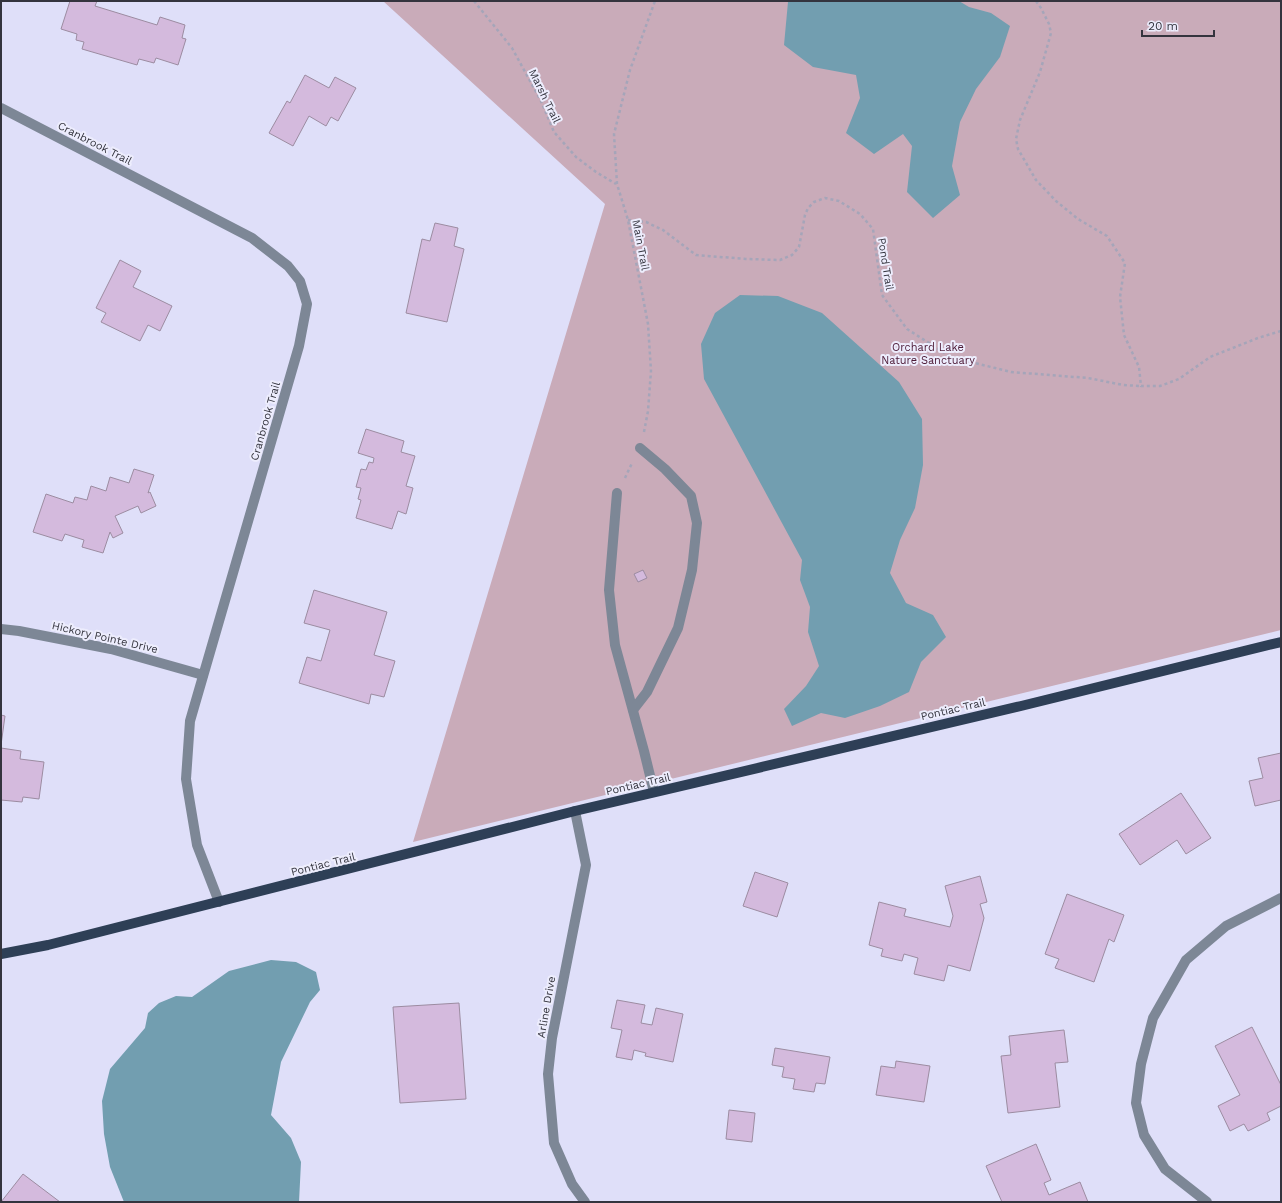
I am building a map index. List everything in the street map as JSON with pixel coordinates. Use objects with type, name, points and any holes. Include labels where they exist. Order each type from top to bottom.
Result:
[{"type":"main road","name":"Pontiac Trail","points":[[1,954],[48,945],[575,811],[1281,642]]},
{"type":"street","name":"Cranbrook Trail","points":[[1,108],[252,238],[288,266],[300,281],[307,304],[299,346],[190,721],[186,779],[196,845],[219,902]]},
{"type":"street","points":[[633,710],[647,692],[678,628],[692,570],[697,523],[691,496],[665,468],[640,448]]},
{"type":"street","points":[[617,493],[609,590],[615,645],[654,792]]},
{"type":"street","name":"Hickory Pointe Drive","points":[[1,629],[19,631],[111,649],[203,675]]},
{"type":"street","name":"Arline Drive","points":[[575,811],[586,865],[552,1038],[548,1074],[554,1143],[572,1184],[585,1202]]},
{"type":"street","points":[[1208,1202],[1165,1169],[1144,1135],[1136,1103],[1141,1064],[1153,1018],[1186,960],[1226,926],[1281,898]]},
{"type":"path","name":"Marsh Trail","points":[[474,1],[512,48],[541,101],[554,132],[576,157],[596,172],[617,184]]},
{"type":"path","name":"Main Trail","points":[[617,493],[640,448],[648,411],[651,371],[648,324],[628,220],[617,184],[614,134],[630,70],[655,1]]},
{"type":"path","points":[[1036,1],[1049,24],[1051,33],[1040,72],[1020,120],[1016,139],[1018,149],[1036,180],[1056,201],[1078,219],[1106,236],[1125,263],[1120,297],[1124,335],[1139,367],[1141,386]]},
{"type":"path","name":"Pond Trail","points":[[628,220],[646,222],[663,230],[696,254],[746,259],[780,260],[792,256],[799,247],[805,215],[808,208],[814,202],[825,198],[839,201],[860,214],[873,229],[882,295],[907,329],[951,358],[1011,372],[1088,378],[1123,385],[1160,386],[1179,379],[1210,356],[1281,331]]},
{"type":"green space","name":"Orchard Lake Nature Sanctuary","points":[[383,1],[1281,1],[1281,630],[413,842],[605,204]]},
{"type":"water","points":[[959,1],[969,7],[991,13],[1010,26],[1000,57],[976,89],[960,122],[952,166],[960,195],[933,218],[907,192],[912,146],[903,134],[874,154],[846,133],[860,98],[856,75],[813,67],[784,45],[788,2]]},
{"type":"water","points":[[740,295],[778,296],[822,313],[899,382],[922,419],[923,465],[915,508],[900,540],[890,573],[906,603],[933,615],[946,637],[921,662],[909,692],[880,706],[845,718],[821,713],[792,726],[784,709],[806,686],[819,666],[808,632],[810,607],[800,580],[802,560],[704,379],[701,344],[715,313]]},
{"type":"water","points":[[271,960],[296,962],[316,972],[320,990],[310,1002],[281,1062],[271,1115],[291,1138],[301,1162],[299,1202],[124,1202],[110,1167],[104,1134],[102,1101],[110,1069],[145,1028],[148,1013],[159,1003],[176,996],[192,997],[229,971]]},
{"type":"building","points":[[70,1],[97,1],[95,6],[157,25],[160,17],[185,25],[182,38],[186,39],[178,65],[156,58],[154,63],[139,59],[137,65],[82,49],[84,42],[76,40],[77,34],[61,29]]},
{"type":"building","points":[[305,75],[329,88],[335,77],[356,88],[338,121],[331,117],[326,126],[309,116],[293,146],[269,133],[287,101],[290,103]]},
{"type":"building","points":[[435,223],[458,228],[454,246],[464,249],[447,322],[406,313],[422,239],[430,241]]},
{"type":"building","points":[[120,260],[141,271],[133,287],[172,306],[160,331],[148,325],[140,341],[101,322],[106,313],[96,308]]},
{"type":"building","points":[[366,429],[404,441],[401,452],[415,456],[406,486],[413,488],[406,514],[398,511],[392,529],[356,518],[361,500],[358,499],[361,488],[356,487],[361,469],[366,470],[369,462],[373,463],[374,458],[358,453]]},
{"type":"building","points":[[134,469],[154,475],[148,493],[150,492],[156,506],[141,513],[138,506],[115,516],[123,533],[113,538],[110,532],[103,553],[82,547],[84,540],[65,534],[62,541],[33,532],[46,494],[73,503],[75,497],[87,500],[91,486],[106,491],[110,477],[129,483]]},
{"type":"building","points":[[643,570],[647,578],[638,582],[634,574]]},
{"type":"building","points":[[314,590],[387,612],[374,655],[395,661],[384,697],[371,694],[369,704],[299,683],[307,657],[321,661],[330,630],[304,623]]},
{"type":"building","points":[[1,715],[5,716],[1,745]]},
{"type":"building","points":[[1,748],[21,751],[20,759],[44,762],[39,799],[23,797],[22,802],[1,800]]},
{"type":"building","points":[[1281,753],[1281,800],[1255,806],[1249,781],[1263,778],[1258,758]]},
{"type":"building","points":[[1181,793],[1211,838],[1186,854],[1177,840],[1140,865],[1119,834]]},
{"type":"building","points":[[755,872],[788,883],[777,917],[743,906]]},
{"type":"building","points":[[980,876],[987,902],[980,904],[984,918],[970,971],[948,965],[944,981],[914,974],[918,958],[904,954],[902,961],[881,956],[883,949],[869,945],[879,902],[906,909],[904,916],[950,927],[953,916],[945,886]]},
{"type":"building","points":[[1067,894],[1124,915],[1114,942],[1109,939],[1094,982],[1055,968],[1059,959],[1045,954]]},
{"type":"building","points":[[617,1000],[645,1005],[641,1023],[652,1025],[656,1008],[683,1014],[673,1062],[645,1056],[646,1053],[634,1050],[632,1060],[616,1057],[622,1030],[611,1028]]},
{"type":"building","points":[[459,1003],[466,1099],[400,1103],[393,1007]]},
{"type":"building","points":[[1252,1027],[1281,1085],[1281,1106],[1267,1113],[1270,1120],[1248,1131],[1244,1124],[1230,1131],[1218,1106],[1240,1095],[1215,1046]]},
{"type":"building","points":[[1064,1030],[1068,1062],[1055,1063],[1060,1107],[1008,1113],[1001,1056],[1011,1055],[1009,1036]]},
{"type":"building","points":[[775,1048],[830,1057],[825,1084],[816,1083],[814,1092],[793,1089],[795,1079],[782,1077],[784,1067],[772,1065]]},
{"type":"building","points":[[896,1061],[930,1066],[924,1102],[876,1095],[881,1066],[895,1068]]},
{"type":"building","points":[[729,1110],[755,1113],[752,1142],[726,1139]]},
{"type":"building","points":[[1036,1144],[1051,1180],[1044,1183],[1049,1195],[1080,1182],[1088,1202],[1002,1202],[986,1166]]},
{"type":"building","points":[[23,1174],[60,1202],[1,1202]]}]
